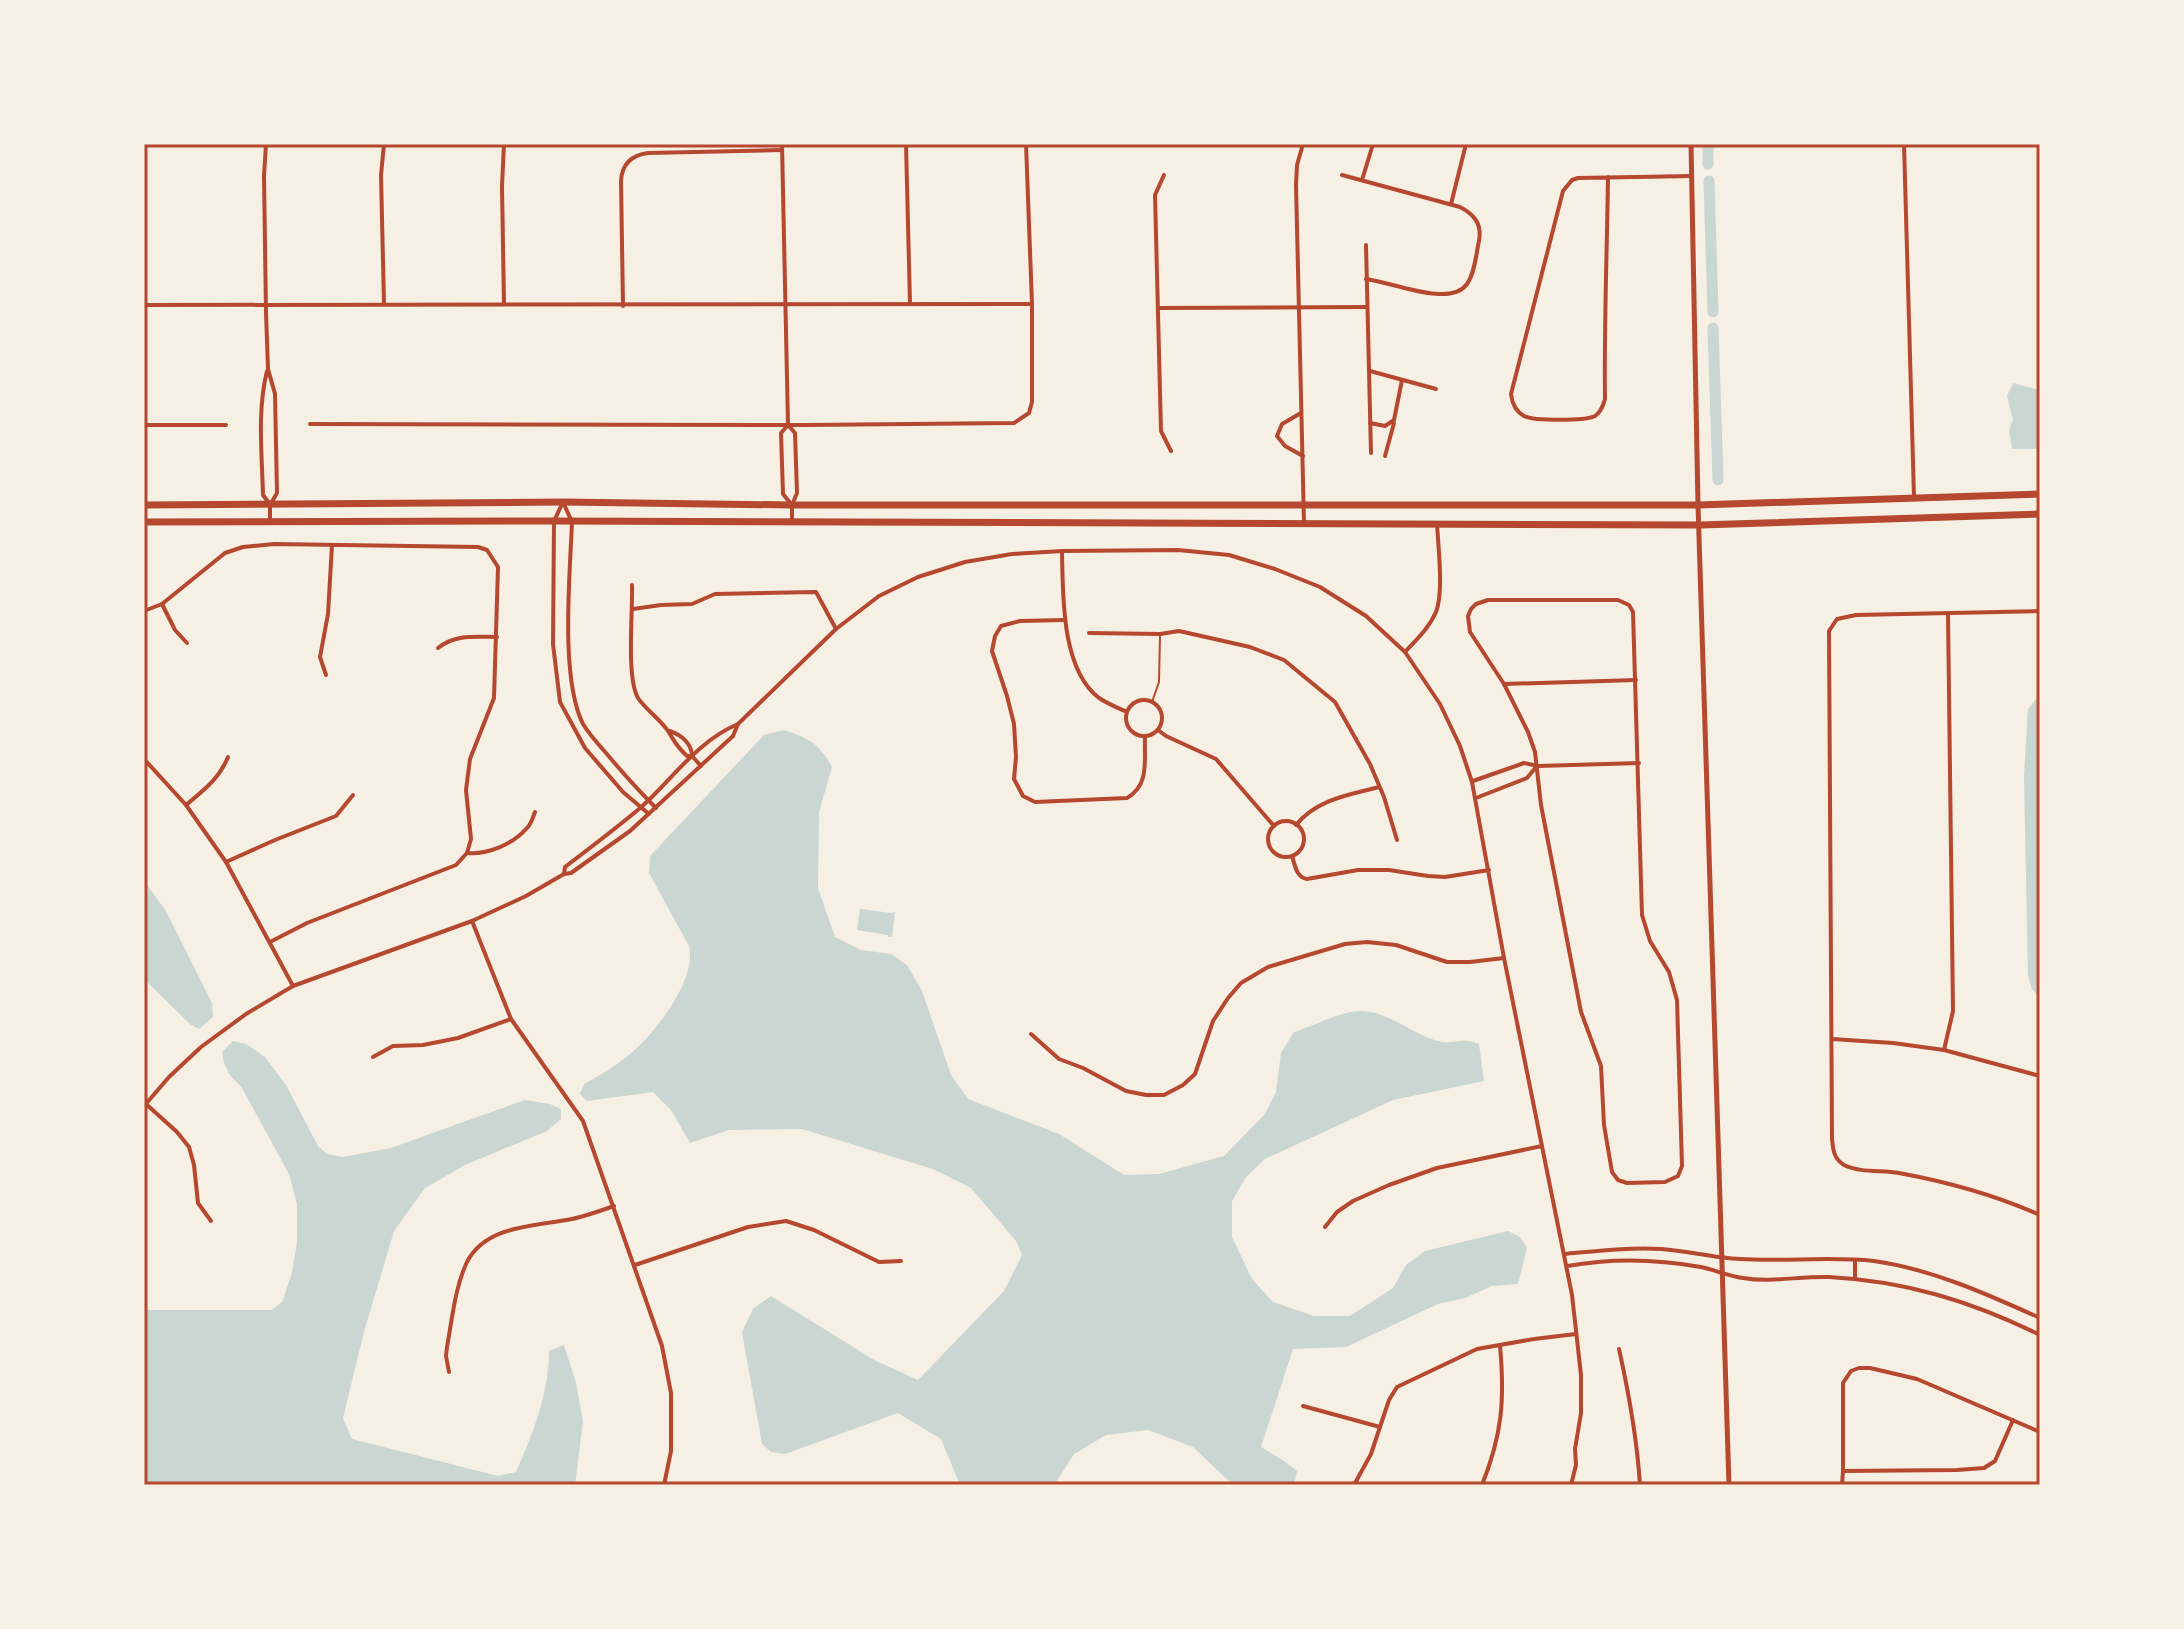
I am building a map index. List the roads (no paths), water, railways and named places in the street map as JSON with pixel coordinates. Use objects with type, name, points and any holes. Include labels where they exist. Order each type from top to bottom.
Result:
[{"type":"main road","points":[[144,505],[563,502],[1698,505],[2040,494]]},
{"type":"main road","points":[[144,522],[1700,525],[2040,514]]},
{"type":"street","points":[[266,144],[264,203],[268,369],[275,394],[277,493],[270,505],[270,522]]},
{"type":"street","points":[[384,144],[381,175],[384,304]]},
{"type":"street","points":[[504,144],[504,304]]},
{"type":"street","points":[[906,144],[910,304]]},
{"type":"street","points":[[310,424],[1007,425],[1020,421],[1029,413],[1032,402],[1026,144]]},
{"type":"street","points":[[1303,144],[1296,185],[1304,523]]},
{"type":"street","points":[[1362,180],[1373,144]]},
{"type":"street","points":[[1451,204],[1466,144]]},
{"type":"street","points":[[1691,144],[1698,505],[1729,1485]]},
{"type":"street","points":[[1904,144],[1914,498]]},
{"type":"street","points":[[623,306],[621,181],[623,168],[629,160],[648,153],[782,147],[788,425],[795,433],[797,493],[792,505],[792,522]]},
{"type":"street","points":[[1164,175],[1155,195],[1161,431],[1171,451]]},
{"type":"street","points":[[1342,175],[1467,210],[1477,221],[1480,232],[1471,277],[1462,290],[1439,295],[1366,279]]},
{"type":"street","points":[[1608,177],[1605,399],[1599,412],[1587,418],[1534,419],[1520,414],[1514,407],[1511,394],[1563,191],[1572,180],[1608,177],[1692,176]]},
{"type":"street","points":[[1366,245],[1371,453]]},
{"type":"street","points":[[144,250],[145,305],[1032,304]]},
{"type":"street","points":[[1158,308],[1367,307]]},
{"type":"street","points":[[268,369],[261,412],[263,495],[270,505]]},
{"type":"street","points":[[1370,371],[1436,389]]},
{"type":"street","points":[[1385,456],[1402,380]]},
{"type":"street","points":[[1302,413],[1282,424],[1277,436],[1285,446],[1303,456]]},
{"type":"street","points":[[1370,423],[1385,426],[1394,420]]},
{"type":"street","points":[[144,425],[226,425]]},
{"type":"street","points":[[788,425],[781,433],[783,494],[792,505]]},
{"type":"street","points":[[563,502],[554,521],[553,644],[560,702],[585,748],[623,792],[649,814]]},
{"type":"street","points":[[563,502],[572,522],[569,653],[575,698],[583,723],[594,738],[656,808]]},
{"type":"street","points":[[1405,652],[1426,630],[1437,610],[1437,523]]},
{"type":"street","points":[[144,611],[162,604],[225,553],[243,547],[274,544],[478,547],[487,550],[498,567],[494,698],[470,759],[467,804],[471,832],[467,853],[456,865],[307,923],[270,942]]},
{"type":"street","points":[[326,675],[320,657],[328,614],[332,545]]},
{"type":"street","points":[[564,874],[565,867],[641,807],[692,756],[726,729],[738,724],[836,629],[879,596],[918,577],[965,562],[1012,554],[1178,550],[1229,555],[1320,587],[1366,616],[1405,652],[1440,704],[1460,746],[1472,782],[1504,958],[1567,1266],[1581,1375],[1581,1413],[1571,1485]]},
{"type":"street","points":[[1062,551],[1064,620],[1073,657],[1091,691],[1101,700],[1127,712]]},
{"type":"street","points":[[632,585],[631,668],[638,697],[682,752],[692,756]]},
{"type":"street","points":[[633,609],[692,604],[715,594],[816,592],[836,629]]},
{"type":"street","points":[[1488,600],[1612,600],[1629,605],[1634,616],[1642,915],[1650,941],[1672,978],[1678,1007],[1682,1158],[1678,1176],[1665,1182],[1627,1183],[1618,1180],[1610,1167],[1601,1066],[1581,1012],[1541,805],[1538,766],[1528,732],[1504,684],[1470,632],[1468,616],[1476,604],[1488,600]]},
{"type":"street","points":[[162,604],[175,630],[187,643]]},
{"type":"street","points":[[2040,611],[1856,615],[1837,619],[1829,631],[1834,1154],[1837,1160],[1849,1167],[1896,1172],[1959,1185],[2040,1215]]},
{"type":"street","points":[[1944,1050],[1953,1011],[1948,613]]},
{"type":"street","points":[[1064,620],[1020,621],[1001,626],[995,636],[992,651],[1014,724],[1014,779],[1023,796],[1035,802],[1127,798],[1138,792],[1144,781],[1145,736]]},
{"type":"street","points":[[1089,633],[1160,634],[1179,631],[1250,647],[1284,660],[1335,702],[1370,764],[1397,840]]},
{"type":"street","points":[[438,648],[460,637],[497,637]]},
{"type":"street","points":[[1504,684],[1636,680]]},
{"type":"street","points":[[1139,701],[1152,702],[1162,714],[1158,730],[1145,736],[1134,733],[1127,724],[1127,712],[1139,701]]},
{"type":"street","points":[[211,1221],[198,1203],[189,1147],[177,1132],[145,1105],[169,1077],[201,1047],[293,986],[472,921],[571,873],[656,808],[733,736],[738,724]]},
{"type":"street","points":[[667,730],[679,734],[701,766]]},
{"type":"street","points":[[1158,730],[1216,759],[1274,826]]},
{"type":"street","points":[[186,805],[213,783],[228,757]]},
{"type":"street","points":[[144,759],[186,805],[226,862],[293,986]]},
{"type":"street","points":[[1472,782],[1524,763],[1538,766],[1639,763]]},
{"type":"street","points":[[1476,798],[1527,778],[1538,766]]},
{"type":"street","points":[[1296,825],[1320,804],[1380,787]]},
{"type":"street","points":[[226,862],[336,816],[353,795]]},
{"type":"street","points":[[467,853],[489,852],[517,837],[528,828],[535,812]]},
{"type":"street","points":[[1288,821],[1296,825],[1302,831],[1303,843],[1292,856],[1280,856],[1271,849],[1267,838],[1274,826],[1288,821]]},
{"type":"street","points":[[1292,856],[1297,872],[1307,879],[1374,869],[1445,877],[1489,870]]},
{"type":"street","points":[[472,921],[511,1019],[583,1121],[635,1265],[662,1346],[671,1393],[671,1451],[664,1485]]},
{"type":"street","points":[[1031,1034],[1059,1059],[1126,1091],[1164,1095],[1195,1074],[1213,1021],[1228,998],[1241,983],[1268,967],[1345,944],[1367,942],[1396,945],[1447,962],[1504,958]]},
{"type":"street","points":[[373,1057],[393,1046],[423,1045],[458,1038],[511,1019]]},
{"type":"street","points":[[1832,1039],[1944,1050],[2040,1076]]},
{"type":"street","points":[[1325,1227],[1337,1212],[1389,1185],[1437,1168],[1542,1146]]},
{"type":"street","points":[[449,1372],[447,1347],[460,1284],[468,1260],[483,1242],[506,1231],[575,1218],[614,1206]]},
{"type":"street","points":[[635,1265],[748,1227],[786,1221],[814,1230],[879,1262],[901,1261]]},
{"type":"street","points":[[1564,1254],[1662,1249],[1723,1258],[1855,1260],[1897,1265],[1991,1296],[2040,1318]]},
{"type":"street","points":[[1567,1266],[1639,1260],[1704,1267],[1744,1279],[1855,1278],[1924,1290],[1970,1303],[2040,1335]]},
{"type":"street","points":[[1855,1260],[1855,1278]]},
{"type":"street","points":[[1354,1485],[1368,1463],[1392,1392],[1397,1387],[1477,1349],[1576,1334]]},
{"type":"street","points":[[1482,1485],[1492,1459],[1501,1417],[1503,1376],[1500,1345]]},
{"type":"street","points":[[1619,1349],[1634,1420],[1640,1485]]},
{"type":"street","points":[[1842,1485],[1843,1383],[1851,1371],[1870,1368],[1917,1379],[2040,1432]]},
{"type":"street","points":[[1303,1406],[1380,1427]]},
{"type":"street","points":[[1843,1471],[1984,1468],[1995,1461],[2013,1420]]},
{"type":"lane","points":[[1152,702],[1159,682],[1160,634]]},
{"type":"waterway","points":[[1708,144],[1708,164]]},
{"type":"waterway","points":[[1709,181],[1713,312]]},
{"type":"waterway","points":[[1713,328],[1718,480]]}]
